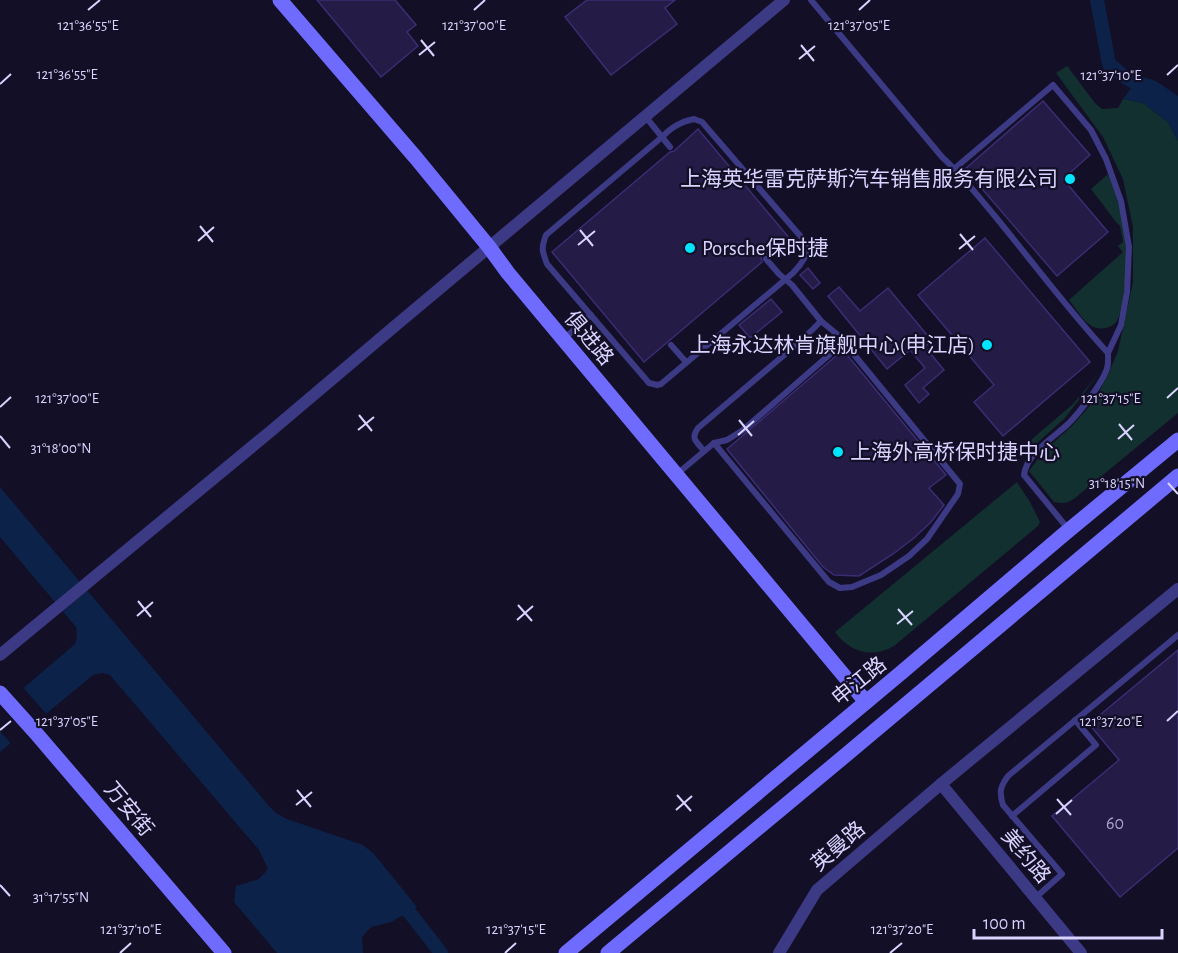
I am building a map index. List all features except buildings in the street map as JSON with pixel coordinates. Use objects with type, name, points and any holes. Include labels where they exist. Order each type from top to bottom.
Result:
[{"type":"main road","name":"俱进路","points":[[280,0],[416,158],[508,273],[866,702]]},
{"type":"main road","name":"申江路","points":[[566,953],[1178,440]]},
{"type":"main road","points":[[608,953],[1178,476]]},
{"type":"main road","name":"万安街","points":[[1,694],[224,953]]},
{"type":"street","points":[[0,655],[272,431],[784,0]]},
{"type":"street","name":"英曼路","points":[[779,953],[817,890],[941,784],[1178,589]]},
{"type":"street","name":"美约路","points":[[941,784],[1081,953]]},
{"type":"lane","points":[[811,0],[1020,247],[1072,314],[1108,353]]},
{"type":"lane","points":[[954,169],[1053,85],[1091,130],[1106,159],[1121,201],[1129,247],[1127,292],[1121,325],[1108,353],[1106,372],[1087,402],[1024,468],[1024,476],[1069,530]]},
{"type":"lane","points":[[645,116],[670,147]]},
{"type":"lane","points":[[694,119],[702,122],[793,227],[809,251],[800,265],[785,279],[657,385],[649,383],[547,264],[542,252],[546,235],[662,137],[672,127],[682,122],[694,119]]},
{"type":"lane","points":[[714,443],[829,582],[840,588],[852,587],[881,575],[909,556],[927,539],[958,494],[960,484],[844,342],[821,321],[792,285],[766,259]]},
{"type":"lane","points":[[568,335],[591,315]]},
{"type":"lane","points":[[704,451],[694,439],[698,428],[821,321]]},
{"type":"lane","points":[[676,475],[714,443],[727,440],[742,430],[844,342]]},
{"type":"lane","points":[[671,345],[686,362]]},
{"type":"lane","points":[[1035,898],[1062,874],[1003,805],[999,793],[1004,782],[1008,776],[1178,635]]},
{"type":"lane","points":[[1012,816],[1096,745],[1075,720]]},
{"type":"green space","points":[[1067,66],[1102,109],[1118,108],[1123,99],[1143,103],[1168,122],[1178,141],[1178,413],[1075,498],[1060,503],[1054,502],[1029,471],[1044,451],[1072,426],[1094,401],[1118,351],[1133,282],[1133,227],[1123,179],[1103,137],[1056,73]]},
{"type":"green space","points":[[1108,174],[1122,218],[1126,262],[1124,294],[1118,319],[1113,325],[1101,328],[1087,323],[1069,300],[1123,252],[1118,246],[1123,242],[1120,226],[1091,189]]},
{"type":"green space","points":[[1100,372],[1065,418],[1028,451],[1024,446],[1073,404]]},
{"type":"green space","points":[[1017,482],[1040,522],[1038,526],[894,646],[869,653],[854,649],[841,639],[835,632]]},
{"type":"water","points":[[1140,76],[1156,81],[1178,96],[1178,141],[1168,122],[1143,103],[1123,99]]},
{"type":"water","points":[[0,487],[269,806],[287,819],[363,845],[374,854],[417,907],[391,922],[371,927],[362,937],[363,953],[277,953],[234,902],[236,886],[259,879],[268,869],[259,850],[110,675],[102,673],[93,675],[0,752],[0,708],[75,644],[77,636],[76,627],[0,537]]},
{"type":"pier","points":[[21,685],[48,716],[13,746],[0,731],[0,704]]},
{"type":"waterway","points":[[1097,0],[1109,64],[1125,77],[1178,106]]},
{"type":"waterway","points":[[396,900],[410,913],[441,953]]},
{"type":"place","name":"上海英华雷克萨斯汽车销售服务有限公司","points":[[1070,179]]},
{"type":"place","name":"Porsche保时捷","points":[[690,248]]},
{"type":"place","name":"上海永达林肯旗舰中心(申江店)","points":[[987,345]]},
{"type":"place","name":"上海外高桥保时捷中心","points":[[838,452]]}]
